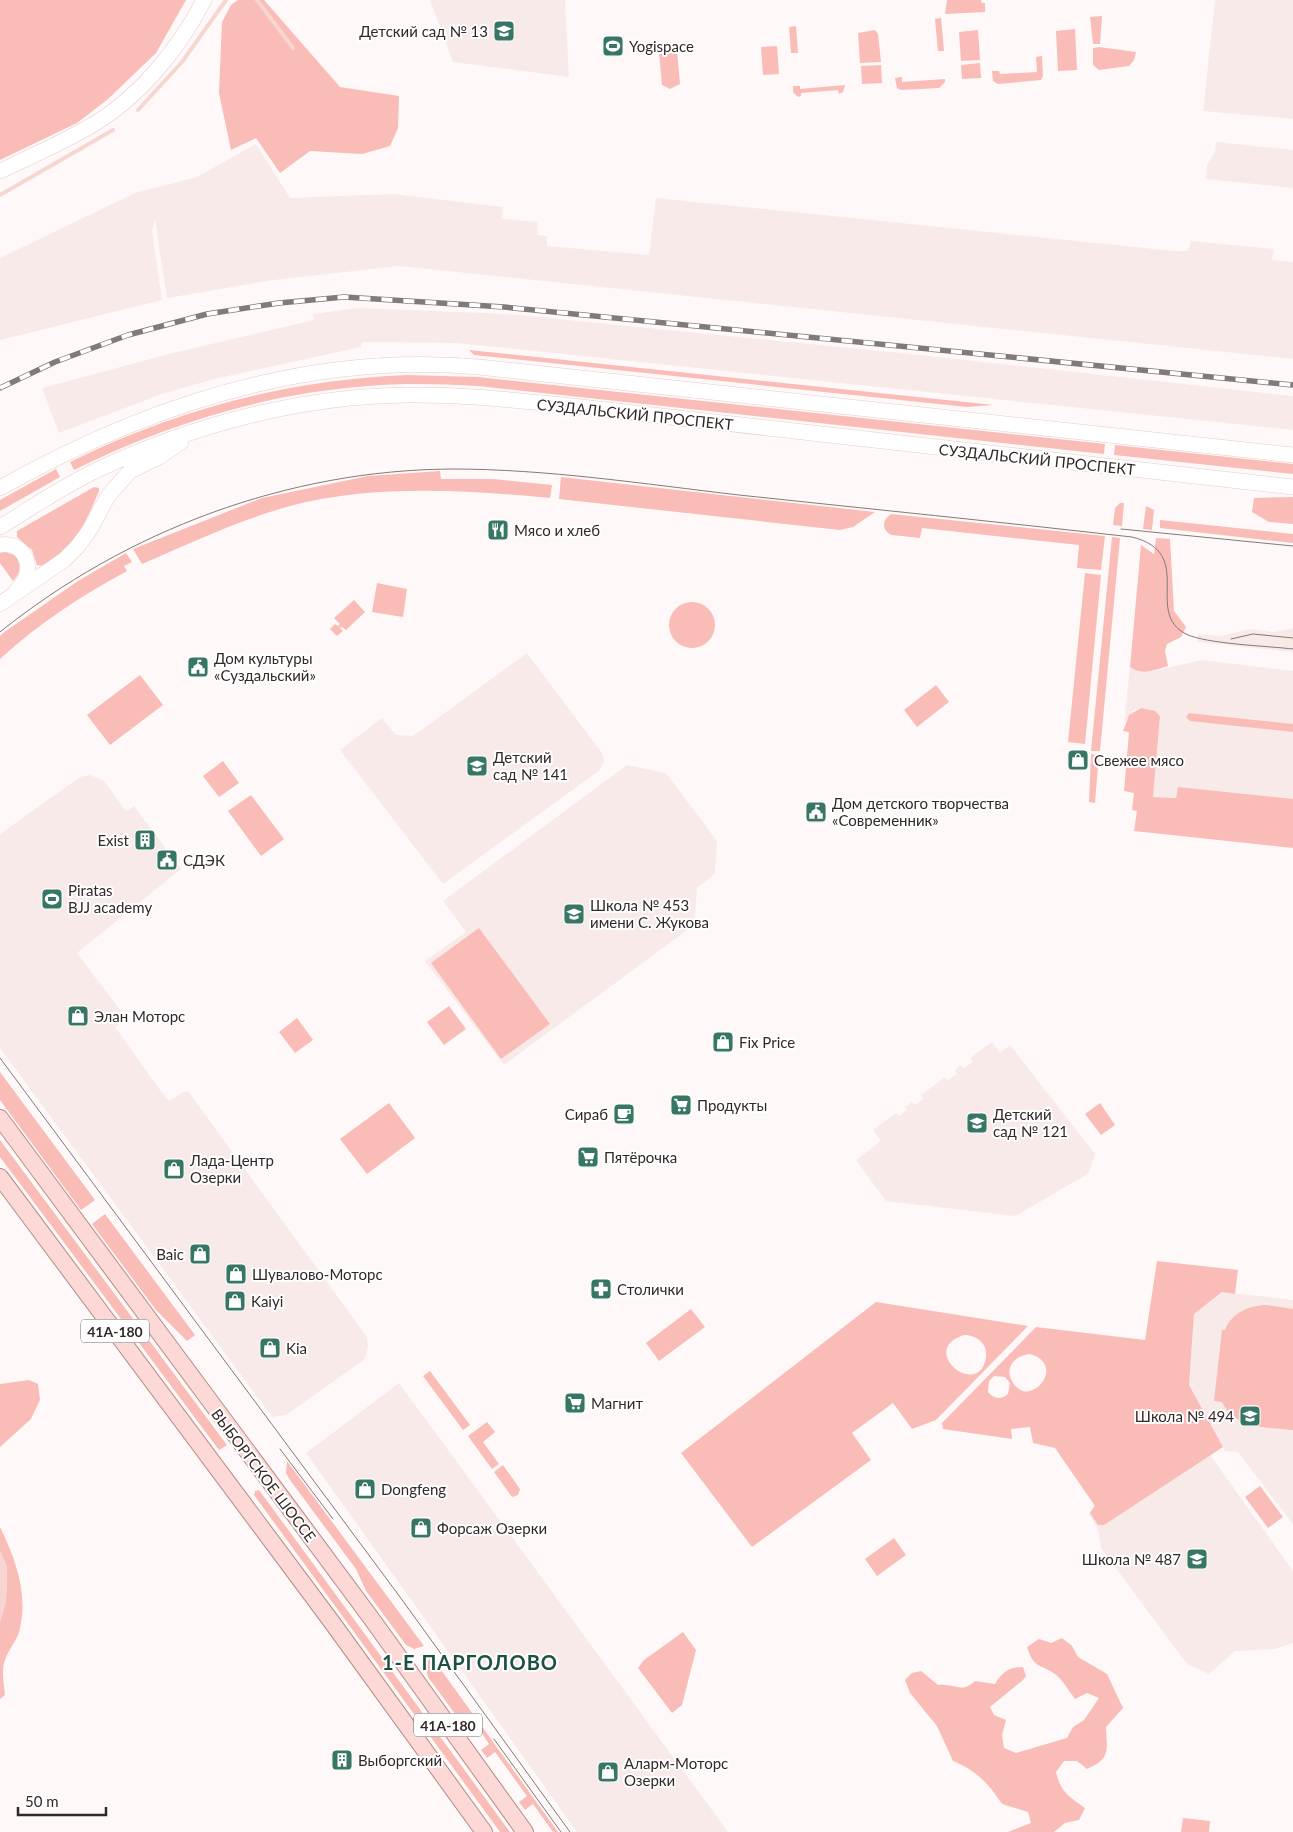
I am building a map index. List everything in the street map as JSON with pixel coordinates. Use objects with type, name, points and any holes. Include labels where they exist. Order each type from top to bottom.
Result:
[{"type":"main road","points":[[0,172],[90,126],[121,105],[144,83],[174,46],[204,0]]},
{"type":"main road","name":"СУЗДАЛЬСКИЙ ПРОСПЕКТ","points":[[0,488],[80,444],[176,406],[236,389],[323,371],[407,364],[489,368],[1293,455]]},
{"type":"main road","name":"СУЗДАЛЬСКИЙ ПРОСПЕКТ","points":[[0,527],[94,472],[198,430],[258,414],[367,396],[442,395],[572,406],[1293,487]]},
{"type":"main road","points":[[0,604],[16,591],[58,564],[77,547],[89,531],[108,496],[130,471],[159,457],[198,430]]},
{"type":"main road","points":[[0,545],[17,546],[26,560],[26,577],[16,591]]},
{"type":"main road","name":"ВЫБОРГСКОЕ ШОССЕ","points":[[0,1118],[371,1618],[526,1832]]},
{"type":"main road","name":"41А-180","points":[[0,1177],[331,1621],[484,1832]]},
{"type":"shaded area","points":[[0,0],[186,0],[156,53],[108,99],[77,123],[0,160]]},
{"type":"shaded area","points":[[238,0],[264,0],[340,87],[399,96],[398,128],[390,146],[362,154],[310,151],[280,173],[256,138],[231,150],[219,93],[222,22],[231,5]]},
{"type":"shaded area","name":"Детский сад № 13","points":[[430,0],[565,0],[569,77],[453,62]]},
{"type":"shaded area","points":[[947,0],[981,0],[982,3],[985,3],[985,12],[945,14]]},
{"type":"shaded area","points":[[1215,0],[1293,0],[1293,119],[1203,111]]},
{"type":"shaded area","points":[[1102,16],[1100,44],[1093,44],[1090,17]]},
{"type":"shaded area","points":[[941,18],[944,51],[938,51],[935,19]]},
{"type":"shaded area","points":[[796,26],[798,53],[791,53],[789,27]]},
{"type":"shaded area","points":[[1075,29],[1077,70],[1058,71],[1056,31]]},
{"type":"shaded area","points":[[875,30],[878,34],[881,62],[860,63],[858,33]]},
{"type":"shaded area","points":[[978,30],[980,60],[961,61],[959,32]]},
{"type":"shaded area","points":[[669,45],[675,46],[677,51],[680,84],[670,89],[662,85],[659,52]]},
{"type":"shaded area","points":[[777,46],[779,74],[763,75],[761,47]]},
{"type":"shaded area","points":[[1099,47],[1136,52],[1134,60],[1129,66],[1099,70],[1093,65],[1093,48]]},
{"type":"shaded area","points":[[1042,56],[1043,76],[1041,80],[998,84],[993,81],[992,71],[999,71],[1000,74],[1037,72],[1036,57]]},
{"type":"shaded area","points":[[980,63],[981,78],[962,79],[961,65]]},
{"type":"shaded area","points":[[881,65],[882,83],[862,84],[861,66]]},
{"type":"shaded area","points":[[902,77],[902,82],[945,79],[945,82],[939,88],[901,90],[897,88],[895,78]]},
{"type":"shaded area","points":[[845,85],[843,92],[839,94],[838,90],[801,93],[801,96],[798,97],[793,92],[793,86],[800,86],[800,89]]},
{"type":"shaded area","points":[[1216,142],[1293,150],[1293,188],[1206,179],[1207,165],[1215,152]]},
{"type":"shaded area","points":[[256,144],[290,198],[393,194],[503,207],[502,219],[537,222],[538,235],[547,236],[547,246],[649,255],[656,198],[1174,251],[1188,251],[1191,241],[1274,249],[1272,260],[1293,262],[1293,359],[399,266],[274,280],[167,298],[155,220],[152,231],[162,300],[0,340],[0,258],[135,193],[197,177]]},
{"type":"shaded area","points":[[358,308],[508,314],[911,354],[1293,396],[1293,430],[457,343],[362,342],[361,347],[214,379],[162,394],[59,433],[42,388],[165,355],[314,320],[313,314]]},
{"type":"shaded area","points":[[469,350],[994,405],[967,407],[474,355]]},
{"type":"shaded area","points":[[407,375],[478,377],[1105,444],[1104,454],[478,386],[409,384],[330,390],[254,404],[180,425],[74,470],[70,462],[110,443],[151,427],[192,412],[234,400],[319,383]]},
{"type":"shaded area","points":[[1115,445],[1293,464],[1293,474],[1114,455]]},
{"type":"shaded area","points":[[56,469],[60,477],[0,511],[0,500]]},
{"type":"shaded area","points":[[440,471],[441,479],[493,479],[552,485],[550,498],[453,491],[354,494],[290,506],[252,518],[142,564],[133,549],[262,498],[368,476]]},
{"type":"shaded area","points":[[561,477],[875,512],[853,527],[840,530],[559,499]]},
{"type":"shaded area","points":[[94,487],[99,488],[99,491],[76,537],[62,552],[50,561],[44,565],[37,565],[32,550],[17,537],[17,531]]},
{"type":"shaded area","points":[[1293,497],[1293,524],[1269,522],[1252,512],[1254,498]]},
{"type":"shaded area","points":[[1120,503],[1124,503],[1122,526],[1113,525],[1115,508]]},
{"type":"shaded area","points":[[1146,506],[1154,510],[1152,530],[1143,529]]},
{"type":"shaded area","points":[[891,514],[1105,536],[1101,570],[1077,568],[1079,545],[922,528],[920,538],[892,535],[884,528],[884,522]]},
{"type":"shaded area","points":[[1160,520],[1293,534],[1293,543],[1160,528]]},
{"type":"shaded area","points":[[1112,537],[1120,538],[1100,751],[1091,751]]},
{"type":"shaded area","points":[[1156,538],[1170,539],[1174,611],[1186,627],[1181,637],[1167,644],[1165,651],[1168,666],[1144,672],[1130,667],[1141,545],[1154,554]]},
{"type":"shaded area","points":[[0,550],[16,556],[18,560],[19,572],[13,581],[0,563]]},
{"type":"shaded area","points":[[126,553],[132,562],[124,566],[127,571],[61,611],[0,659],[0,636],[3,633],[78,581]]},
{"type":"shaded area","points":[[1085,573],[1101,575],[1085,744],[1068,742]]},
{"type":"shaded area","points":[[377,583],[407,589],[403,617],[372,612]]},
{"type":"shaded area","points":[[354,600],[365,612],[346,630],[342,627],[340,628],[343,631],[337,636],[330,629],[335,624],[338,626],[340,624],[334,618]]},
{"type":"shaded area","points":[[692,602],[705,606],[711,612],[715,625],[711,638],[705,644],[692,648],[679,644],[673,638],[669,625],[673,612],[679,606]]},
{"type":"shaded area","points":[[1293,628],[1293,652],[1197,642],[1198,634],[1221,636],[1249,629],[1274,632]]},
{"type":"shaded area","name":"Детский сад № 141","points":[[527,653],[602,753],[604,761],[600,770],[443,884],[340,750],[382,718],[396,735],[413,736]]},
{"type":"shaded area","points":[[1202,660],[1293,671],[1293,724],[1189,713],[1188,719],[1293,732],[1293,799],[1178,787],[1176,798],[1153,797],[1160,716],[1141,708],[1134,710],[1124,723],[1130,667],[1138,672],[1150,672]]},
{"type":"shaded area","points":[[140,675],[163,705],[110,745],[87,715]]},
{"type":"shaded area","points":[[936,685],[949,702],[917,727],[904,710]]},
{"type":"shaded area","points":[[1141,708],[1155,711],[1160,716],[1153,797],[1176,798],[1178,787],[1293,799],[1293,848],[1134,831],[1137,811],[1132,810],[1134,793],[1124,791],[1129,732],[1123,731],[1129,715]]},
{"type":"shaded area","points":[[1189,713],[1293,724],[1293,732],[1190,721],[1186,717]]},
{"type":"shaded area","points":[[1091,754],[1099,755],[1095,803],[1089,802]]},
{"type":"shaded area","points":[[223,761],[239,783],[219,797],[203,776]]},
{"type":"shaded area","name":"Школа № 453 имени С. Жукова","points":[[627,765],[666,773],[717,841],[715,874],[697,888],[695,918],[698,922],[504,1065],[425,961],[466,932],[443,901]]},
{"type":"shaded area","points":[[90,775],[104,781],[126,811],[134,806],[181,869],[77,953],[126,1018],[115,1027],[160,1090],[169,1101],[188,1091],[367,1337],[368,1347],[364,1360],[286,1415],[272,1417],[0,1048],[0,834],[80,777]]},
{"type":"shaded area","points":[[251,795],[284,839],[261,856],[228,811]]},
{"type":"shaded area","points":[[479,928],[550,1024],[501,1059],[431,963]]},
{"type":"shaded area","points":[[449,1006],[466,1029],[444,1045],[427,1022]]},
{"type":"shaded area","points":[[297,1018],[313,1040],[295,1053],[279,1032]]},
{"type":"shaded area","name":"Детский сад № 121","points":[[992,1042],[1000,1053],[1010,1045],[1095,1154],[1088,1174],[1015,1216],[886,1201],[856,1160],[881,1141],[873,1130],[896,1113],[899,1116],[907,1110],[905,1107],[912,1102],[915,1105],[923,1099],[921,1095],[945,1077],[948,1080],[957,1074],[955,1070],[961,1065],[964,1068],[973,1062],[970,1058]]},
{"type":"shaded area","points":[[0,1072],[95,1200],[81,1210],[0,1100]]},
{"type":"shaded area","points":[[389,1103],[415,1138],[367,1174],[340,1139]]},
{"type":"shaded area","points":[[1100,1103],[1115,1125],[1101,1135],[1085,1114]]},
{"type":"shaded area","points":[[0,1140],[227,1445],[219,1450],[0,1157]]},
{"type":"shaded area","points":[[105,1214],[195,1335],[187,1341],[156,1310],[92,1224]]},
{"type":"shaded area","points":[[1157,1261],[1238,1270],[1235,1294],[1222,1292],[1194,1314],[1189,1385],[1223,1447],[1104,1525],[1098,1525],[1090,1513],[1095,1506],[1055,1448],[1033,1443],[1030,1427],[1011,1429],[1012,1439],[943,1429],[942,1423],[1036,1327],[1145,1340]],"holes":[[[1030,1354],[1041,1360],[1046,1367],[1046,1376],[1035,1389],[1027,1391],[1019,1389],[1012,1381],[1009,1371],[1016,1359]],[[994,1376],[1005,1377],[1010,1383],[1008,1394],[1003,1397],[995,1397],[988,1392],[989,1381]]]},
{"type":"shaded area","name":"Школа № 494","points":[[1223,1292],[1293,1300],[1293,1524],[1238,1452],[1225,1451],[1189,1385],[1194,1314]]},
{"type":"shaded area","points":[[876,1302],[1028,1326],[936,1420],[912,1429],[893,1403],[852,1433],[871,1460],[752,1547],[681,1453]],"holes":[[[964,1335],[977,1338],[983,1344],[986,1352],[981,1369],[973,1374],[964,1373],[955,1368],[948,1360],[946,1351],[951,1342]]]},
{"type":"shaded area","points":[[1266,1305],[1293,1309],[1293,1430],[1263,1427],[1243,1422],[1228,1411],[1222,1402],[1214,1401],[1222,1330],[1225,1330],[1232,1319],[1242,1311]]},
{"type":"shaded area","points":[[691,1309],[705,1327],[659,1361],[646,1343]]},
{"type":"shaded area","points":[[430,1371],[470,1425],[463,1430],[423,1376]]},
{"type":"shaded area","points":[[29,1380],[38,1384],[40,1400],[31,1419],[0,1447],[0,1384]]},
{"type":"shaded area","points":[[399,1383],[728,1832],[577,1832],[306,1453]]},
{"type":"shaded area","points":[[487,1422],[495,1432],[483,1442],[499,1464],[492,1469],[468,1436]]},
{"type":"shaded area","name":"Школа № 487","points":[[1198,1438],[1293,1571],[1293,1643],[1275,1649],[1235,1651],[1209,1674],[1187,1664],[1101,1548],[1098,1529],[1089,1514],[1095,1503]]},
{"type":"shaded area","points":[[287,1461],[424,1646],[414,1649],[406,1645],[366,1591],[356,1569],[290,1480],[286,1473]]},
{"type":"shaded area","points":[[503,1465],[520,1489],[518,1495],[512,1497],[494,1472]]},
{"type":"shaded area","points":[[1260,1486],[1283,1517],[1268,1528],[1245,1497]]},
{"type":"shaded area","points":[[259,1490],[510,1832],[500,1832],[254,1495],[255,1491]]},
{"type":"shaded area","points":[[0,1527],[16,1565],[22,1592],[22,1619],[16,1639],[6,1656],[3,1668],[5,1695],[0,1699],[0,1622],[6,1601],[7,1567],[0,1551]]},
{"type":"shaded area","points":[[894,1538],[906,1555],[877,1576],[865,1559]]},
{"type":"shaded area","points":[[0,1551],[7,1567],[6,1601],[0,1622]]},
{"type":"shaded area","points":[[683,1632],[696,1650],[682,1705],[672,1713],[638,1668],[644,1660]]},
{"type":"shaded area","points":[[1062,1638],[1072,1646],[1078,1657],[1107,1674],[1123,1708],[1106,1727],[1107,1748],[1104,1757],[1100,1761],[1087,1769],[1077,1761],[1064,1761],[1056,1772],[1060,1784],[1066,1793],[1085,1808],[1079,1820],[1065,1823],[1054,1832],[1008,1832],[1031,1823],[1028,1812],[1002,1804],[981,1778],[953,1761],[937,1726],[910,1693],[905,1680],[912,1673],[921,1671],[938,1685],[966,1687],[975,1681],[995,1684],[1006,1671],[1023,1667],[1026,1676],[1023,1680],[990,1707],[994,1715],[1006,1720],[1002,1735],[1004,1748],[1016,1753],[1067,1738],[1073,1727],[1084,1720],[1099,1698],[1087,1693],[1075,1699],[1058,1676],[1038,1665],[1032,1659],[1027,1647],[1039,1639],[1051,1643]]},
{"type":"shaded area","points":[[431,1656],[558,1832],[553,1832],[533,1804],[525,1810],[519,1802],[527,1796],[495,1752],[487,1758],[481,1750],[489,1744],[481,1732],[472,1737],[428,1677],[425,1666]]},
{"type":"shaded area","points":[[1183,1818],[1210,1821],[1209,1832],[1181,1832]]},
{"type":"waterway","points":[[138,110],[182,62],[226,0]]},
{"type":"waterway","points":[[257,0],[293,48]]},
{"type":"waterway","points":[[0,195],[113,130]]},
{"type":"tram line","points":[[0,632],[49,596],[101,564],[156,536],[212,513],[270,494],[330,481],[391,472],[452,469],[596,478],[1132,537],[1151,545],[1162,556],[1166,569],[1169,612],[1174,624],[1186,634],[1222,642],[1293,649]]},
{"type":"tram line","points":[[1121,529],[1293,546]]},
{"type":"tram line","points":[[1231,639],[1253,634],[1293,638]]},
{"type":"tram line","points":[[0,1058],[400,1597],[570,1832]]},
{"type":"tram line","points":[[280,1449],[333,1519]]},
{"type":"tram line","points":[[494,1739],[561,1832]]},
{"type":"railway","points":[[0,388],[55,362],[128,335],[207,314],[279,303],[344,297],[504,307],[1293,385]]},
{"type":"place","name":"Детский сад № 13","points":[[504,31]]},
{"type":"place","name":"Yogispace","points":[[613,46]]},
{"type":"place","name":"Мясо и хлеб","points":[[498,530]]},
{"type":"place","name":"Дом культуры «Суздальский»","points":[[198,667]]},
{"type":"place","name":"Свежее мясо","points":[[1078,760]]},
{"type":"place","name":"Детский сад № 141","points":[[477,766]]},
{"type":"place","name":"Дом детского творчества «Современник»","points":[[816,812]]},
{"type":"place","name":"Exist","points":[[145,840]]},
{"type":"place","name":"СДЭК","points":[[167,860]]},
{"type":"place","name":"Piratas BJJ academy","points":[[52,899]]},
{"type":"place","name":"Школа № 453 имени С. Жукова","points":[[574,914]]},
{"type":"place","name":"Элан Моторс","points":[[78,1016]]},
{"type":"place","name":"Fix Price","points":[[723,1042]]},
{"type":"place","name":"Продукты","points":[[681,1105]]},
{"type":"place","name":"Сираб","points":[[624,1114]]},
{"type":"place","name":"Детский сад № 121","points":[[977,1123]]},
{"type":"place","name":"Пятёрочка","points":[[588,1157]]},
{"type":"place","name":"Лада-Центр Озерки","points":[[174,1169]]},
{"type":"place","name":"Baic","points":[[200,1254]]},
{"type":"place","name":"Шувалово-Моторс","points":[[236,1274]]},
{"type":"place","name":"Столички","points":[[601,1289]]},
{"type":"place","name":"Kaiyi","points":[[235,1301]]},
{"type":"place","name":"Kia","points":[[270,1348]]},
{"type":"place","name":"Магнит","points":[[575,1403]]},
{"type":"place","name":"Школа № 494","points":[[1250,1416]]},
{"type":"place","name":"Dongfeng","points":[[365,1489]]},
{"type":"place","name":"Форсаж Озерки","points":[[421,1528]]},
{"type":"place","name":"Школа № 487","points":[[1197,1559]]},
{"type":"place","name":"Выборгский","points":[[342,1760]]},
{"type":"place","name":"Аларм-Моторс Озерки","points":[[608,1772]]},
{"type":"district","name":"1-Е ПАРГОЛОВО","points":[[470,1662]]}]
